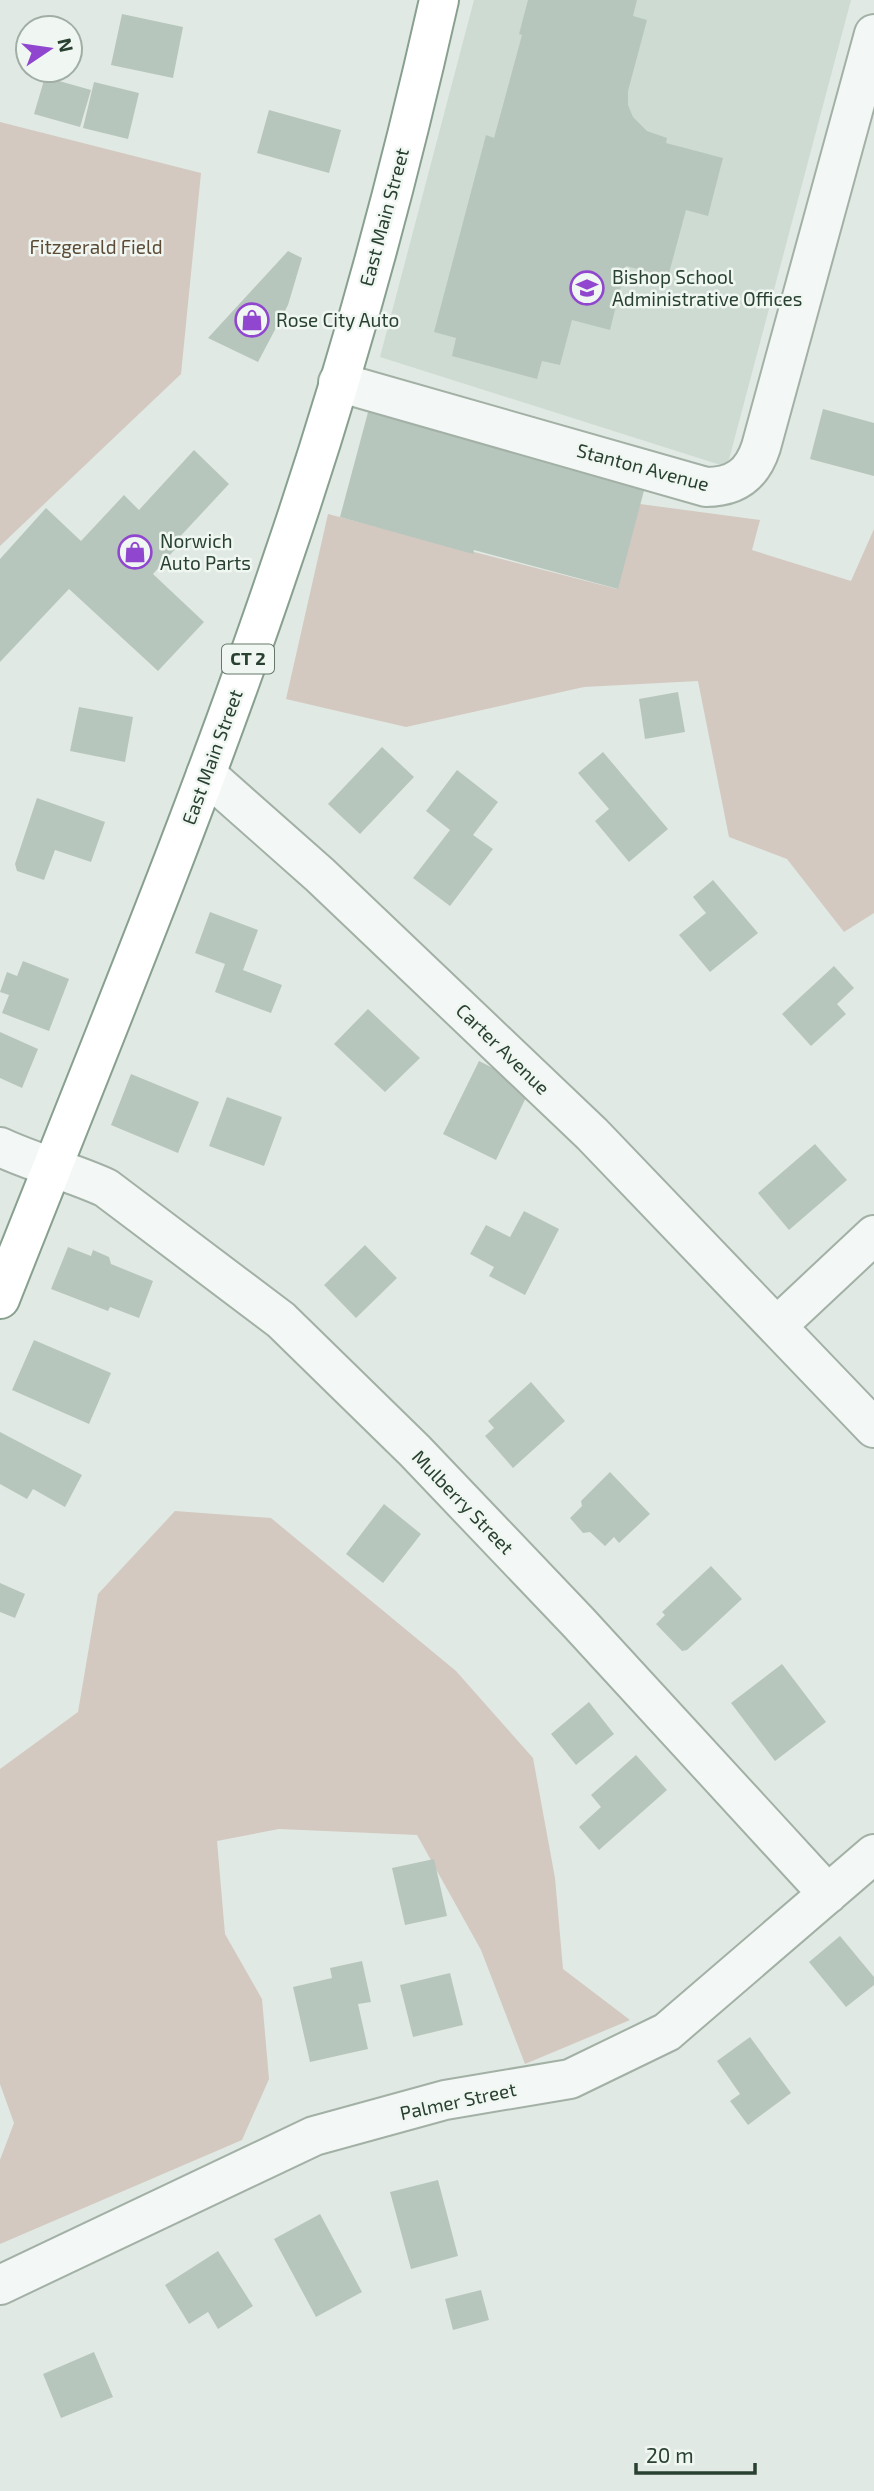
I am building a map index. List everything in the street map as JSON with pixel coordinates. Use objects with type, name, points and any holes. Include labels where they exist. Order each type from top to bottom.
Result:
[{"type":"highway","name":"East Main Street","points":[[0,1299],[206,774],[282,561],[338,382],[391,192],[439,0]]},
{"type":"street","name":"Stanton Avenue","points":[[338,382],[706,486],[721,487],[748,474],[761,447],[874,34]]},
{"type":"street","name":"Carter Avenue","points":[[206,774],[320,875],[592,1134],[874,1428]]},
{"type":"street","name":"Mulberry Street","points":[[0,1147],[106,1188],[281,1320],[415,1451],[540,1581],[828,1894]]},
{"type":"street","points":[[777,1326],[874,1236]]},
{"type":"street","name":"Palmer Street","points":[[0,2285],[314,2136],[445,2100],[570,2080],[667,2032],[874,1854]]},
{"type":"shaded area","name":"Bishop School Administrative Offices","points":[[474,0],[851,0],[727,467],[380,357]]},
{"type":"green space","name":"Fitzgerald Field","points":[[0,122],[201,173],[181,374],[0,546]]},
{"type":"green space","points":[[640,504],[760,520],[752,550],[851,581],[874,529],[874,913],[844,932],[787,859],[729,837],[698,681],[584,687],[406,727],[286,699],[328,514],[617,589]]},
{"type":"green space","points":[[175,1511],[271,1518],[456,1671],[533,1758],[555,1878],[563,1969],[630,2020],[525,2064],[481,1950],[417,1835],[279,1829],[217,1841],[225,1934],[262,1999],[269,2079],[242,2140],[0,2244],[0,2160],[14,2123],[0,2084],[0,1769],[78,1712],[98,1594]]},
{"type":"building","points":[[528,0],[637,0],[633,16],[647,20],[628,91],[628,105],[633,117],[647,131],[667,138],[666,143],[723,158],[708,216],[686,210],[668,277],[626,266],[610,330],[572,320],[560,365],[542,361],[537,379],[452,356],[456,338],[434,332],[486,135],[494,138],[522,35],[519,34]]},
{"type":"building","points":[[122,14],[183,27],[173,78],[111,65]]},
{"type":"building","points":[[94,82],[139,93],[128,139],[83,128]]},
{"type":"building","points":[[43,84],[70,84],[91,90],[80,127],[34,114]]},
{"type":"building","points":[[269,110],[341,130],[329,173],[257,153]]},
{"type":"building","name":"Rose City Auto","points":[[288,251],[302,258],[288,305],[258,362],[208,338]]},
{"type":"building","points":[[371,401],[646,483],[618,589],[474,550],[473,554],[340,517]]},
{"type":"building","points":[[823,409],[874,423],[874,476],[810,459]]},
{"type":"building","points":[[194,450],[229,484],[175,542],[177,547],[153,574],[204,622],[158,671],[69,589],[0,662],[0,559],[46,508],[81,541],[124,495],[139,510]]},
{"type":"building","points":[[678,692],[685,732],[645,739],[639,699]]},
{"type":"building","points":[[79,707],[133,717],[125,762],[70,751]]},
{"type":"building","points":[[382,747],[414,777],[360,834],[328,804]]},
{"type":"building","points":[[603,752],[668,829],[629,862],[595,821],[609,809],[578,773]]},
{"type":"building","points":[[457,770],[498,802],[473,835],[493,849],[450,906],[413,878],[450,830],[426,811]]},
{"type":"building","points":[[37,798],[105,822],[91,862],[55,850],[44,880],[17,871],[15,864]]},
{"type":"building","points":[[713,880],[758,933],[710,972],[679,935],[706,913],[693,897]]},
{"type":"building","points":[[210,912],[258,930],[243,970],[282,985],[271,1013],[215,992],[225,964],[195,953]]},
{"type":"building","points":[[23,961],[69,979],[49,1031],[2,1013],[9,995],[0,992],[7,972],[17,976]]},
{"type":"building","points":[[834,966],[854,988],[837,1004],[846,1014],[811,1046],[782,1014]]},
{"type":"building","points":[[368,1009],[420,1058],[385,1092],[334,1044]]},
{"type":"building","points":[[0,1032],[38,1049],[22,1088],[0,1078]]},
{"type":"building","points":[[479,1061],[531,1087],[496,1160],[443,1134]]},
{"type":"building","points":[[131,1074],[199,1102],[178,1153],[111,1125]]},
{"type":"building","points":[[227,1097],[282,1117],[264,1166],[209,1146]]},
{"type":"building","points":[[815,1144],[847,1180],[789,1230],[758,1193]]},
{"type":"building","points":[[524,1211],[559,1229],[525,1295],[489,1276],[494,1267],[470,1254],[486,1225],[510,1237]]},
{"type":"building","points":[[365,1245],[397,1278],[356,1318],[324,1285]]},
{"type":"building","points":[[68,1247],[91,1256],[93,1250],[109,1257],[111,1264],[153,1281],[139,1318],[110,1307],[108,1311],[51,1289]]},
{"type":"building","points":[[34,1340],[111,1373],[89,1424],[12,1390]]},
{"type":"building","points":[[531,1382],[565,1421],[513,1468],[485,1436],[494,1428],[488,1421]]},
{"type":"building","points":[[0,1432],[82,1475],[65,1507],[33,1489],[27,1499],[0,1484]]},
{"type":"building","points":[[610,1472],[650,1514],[619,1543],[614,1537],[605,1546],[590,1532],[583,1533],[570,1518],[582,1506],[581,1501]]},
{"type":"building","points":[[384,1504],[421,1534],[383,1583],[346,1554]]},
{"type":"building","points":[[711,1566],[742,1599],[687,1650],[682,1651],[656,1624],[665,1615],[662,1612]]},
{"type":"building","points":[[0,1583],[25,1594],[15,1618],[0,1612]]},
{"type":"building","points":[[782,1664],[826,1722],[775,1761],[731,1703]]},
{"type":"building","points":[[589,1702],[614,1734],[576,1765],[551,1734]]},
{"type":"building","points":[[636,1755],[667,1790],[599,1850],[579,1827],[601,1807],[591,1795]]},
{"type":"building","points":[[434,1859],[447,1916],[405,1925],[392,1868]]},
{"type":"building","points":[[840,1936],[874,1977],[874,1985],[846,2007],[809,1962]]},
{"type":"building","points":[[362,1961],[371,2002],[358,2004],[368,2049],[310,2062],[293,1987],[332,1978],[330,1968]]},
{"type":"building","points":[[450,1973],[463,2025],[413,2037],[400,1985]]},
{"type":"building","points":[[750,2037],[791,2093],[748,2125],[730,2101],[740,2094],[717,2061]]},
{"type":"building","points":[[438,2180],[458,2256],[411,2269],[390,2192]]},
{"type":"building","points":[[320,2214],[362,2292],[316,2317],[274,2239]]},
{"type":"building","points":[[218,2251],[253,2306],[218,2329],[208,2312],[189,2324],[165,2285]]},
{"type":"building","points":[[481,2290],[489,2320],[453,2330],[445,2299]]},
{"type":"building","points":[[94,2352],[113,2397],[61,2418],[43,2374]]},
{"type":"place","name":"Bishop School Administrative Offices","points":[[587,288]]},
{"type":"place","name":"Rose City Auto","points":[[252,320]]},
{"type":"place","name":"Norwich Auto Parts","points":[[135,552]]}]
